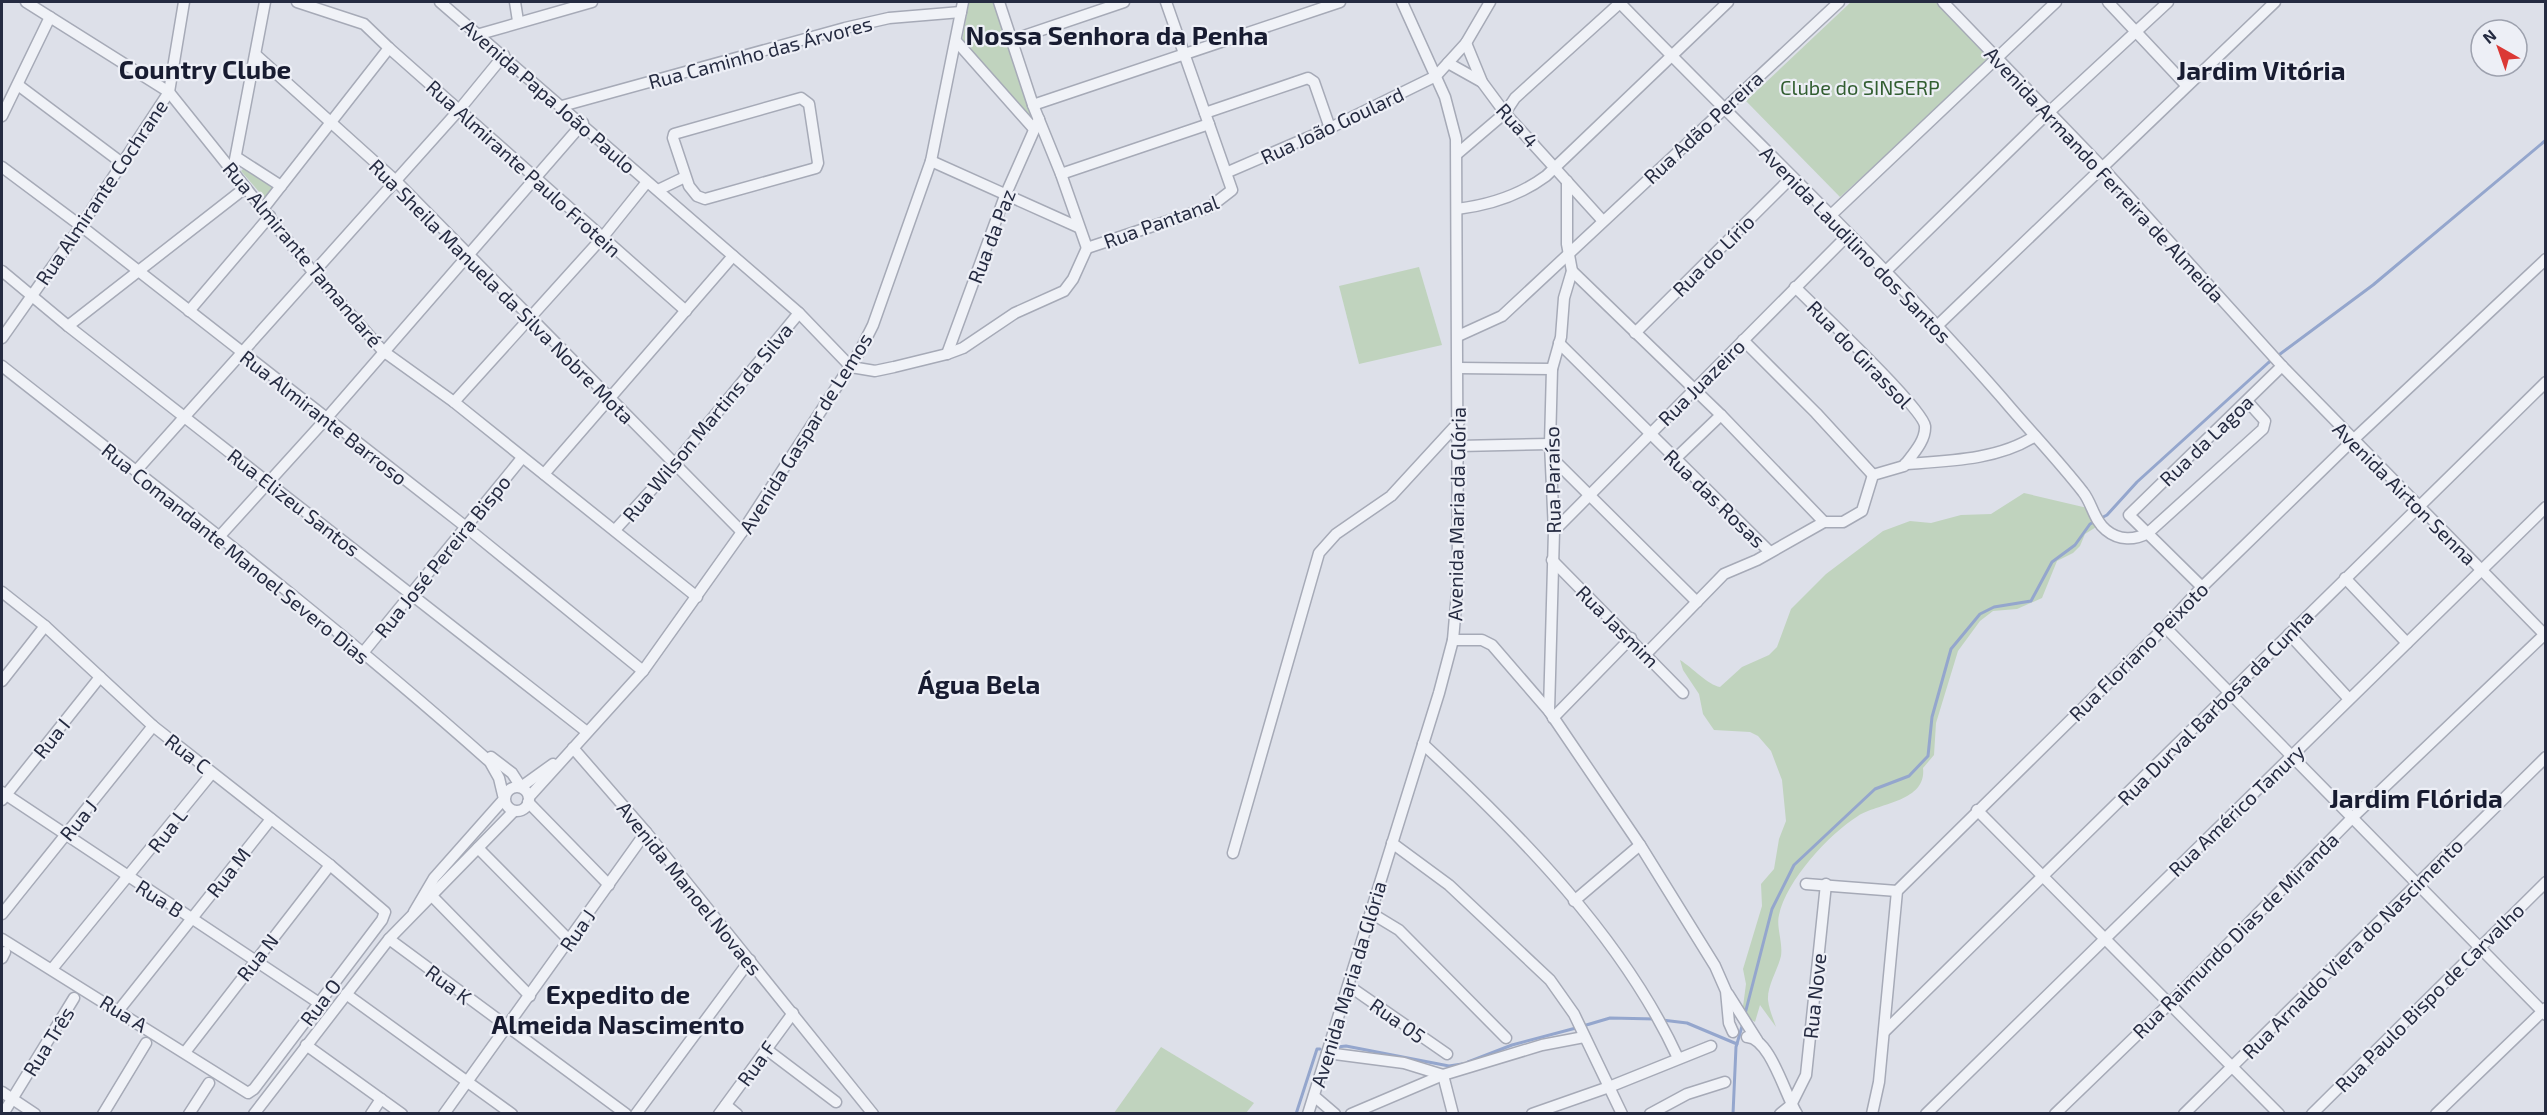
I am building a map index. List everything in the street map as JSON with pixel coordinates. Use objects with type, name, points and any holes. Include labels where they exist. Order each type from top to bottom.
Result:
[{"type":"street","name":"Rua Almirante Tamandaré","points":[[26,2],[169,92],[313,272],[383,351],[454,402],[697,597]]},
{"type":"street","name":"Rua Almirante Cochrane","points":[[2,338],[81,226],[169,92],[184,2]]},
{"type":"street","points":[[233,171],[265,2]]},
{"type":"street","name":"Rua Almirante Paulo Frotein","points":[[297,2],[364,24],[686,311]]},
{"type":"street","name":"Avenida Papa João Paulo","points":[[440,2],[583,123],[647,182],[799,313],[851,367]]},
{"type":"street","points":[[515,2],[518,21]]},
{"type":"street","points":[[480,34],[518,21],[592,2]]},
{"type":"street","points":[[999,2],[1033,105],[1036,124]]},
{"type":"street","points":[[1012,40],[1124,2]]},
{"type":"street","points":[[1166,2],[1228,172]]},
{"type":"street","points":[[1033,105],[1340,2]]},
{"type":"street","name":"Avenida Maria da Glória","points":[[1308,1113],[1349,986],[1453,640],[1458,581],[1457,154],[1450,111],[1402,2]]},
{"type":"street","points":[[1436,76],[1466,43],[1490,2]]},
{"type":"street","points":[[1457,154],[1505,113],[1515,98],[1620,2]]},
{"type":"street","name":"Avenida Laudilino dos Santos","points":[[1620,2],[1722,109],[1831,215],[1938,325],[2085,494],[2104,529],[2111,534],[2137,539],[2148,533]]},
{"type":"street","points":[[1457,209],[1483,205],[1518,194],[1556,166],[1728,2]]},
{"type":"street","name":"Rua Adão Pereira","points":[[1458,336],[1498,319],[1567,248],[1602,220],[1839,2]]},
{"type":"street","points":[[1831,215],[2056,2]]},
{"type":"street","points":[[2108,2],[2186,85]]},
{"type":"street","points":[[1886,271],[2049,112],[2168,2]]},
{"type":"street","points":[[1938,325],[2101,166],[2275,2]]},
{"type":"street","name":"Avenida Armando Ferreira de Almeida","points":[[1947,3],[2101,166],[2265,348]]},
{"type":"street","name":"Avenida Gaspar de Lemos","points":[[569,752],[643,671],[742,532],[851,367],[873,325],[931,162],[962,7]]},
{"type":"street","name":"Rua Caminho das Árvores","points":[[562,106],[845,28],[888,18],[962,7]]},
{"type":"street","points":[[2,116],[50,17]]},
{"type":"street","points":[[851,367],[874,371],[947,354],[963,348],[1015,313],[1064,291],[1073,279],[1087,248],[1061,174],[1036,124],[956,41]]},
{"type":"street","name":"Rua 4","points":[[1466,43],[1482,82],[1505,113],[1556,166]]},
{"type":"street","points":[[189,312],[266,212],[281,186],[389,48]]},
{"type":"street","name":"Rua Sheila Manuela da Silva Nobre Mota","points":[[256,55],[396,181],[466,256],[530,317],[742,532]]},
{"type":"street","points":[[136,471],[187,417],[242,352],[459,110],[504,55]]},
{"type":"street","name":"Rua 4","points":[[1448,63],[1482,82]]},
{"type":"street","name":"Rua João Goulard","points":[[1228,172],[1330,128],[1436,76]]},
{"type":"street","points":[[1061,174],[1308,78],[1314,82],[1330,128]]},
{"type":"street","points":[[18,85],[122,163]]},
{"type":"street","points":[[797,99],[807,101],[818,163],[814,169],[705,199],[691,191],[685,177],[672,138],[676,133],[797,99]]},
{"type":"street","points":[[219,537],[325,420],[583,123]]},
{"type":"street","name":"Rua da Paz","points":[[947,354],[1005,196],[1036,124]]},
{"type":"street","points":[[236,157],[281,186]]},
{"type":"street","points":[[931,162],[1078,227]]},
{"type":"street","points":[[1556,166],[1602,220]]},
{"type":"street","name":"Rua Almirante Barroso","points":[[2,167],[140,272],[325,420],[466,527],[643,671]]},
{"type":"street","name":"Rua Pantanal","points":[[1087,248],[1210,207],[1232,190],[1228,172]]},
{"type":"street","points":[[658,190],[685,177]]},
{"type":"street","name":"Rua do Lírio","points":[[1635,333],[1792,177]]},
{"type":"street","name":"Rua Paraíso","points":[[1551,715],[1554,531],[1553,459],[1550,444],[1551,369],[1559,342],[1564,298],[1572,271],[1567,248],[1568,181]]},
{"type":"street","points":[[454,402],[602,238],[647,182]]},
{"type":"street","points":[[68,326],[245,188]]},
{"type":"street","name":"Rua Juazeiro","points":[[1554,531],[1849,234]]},
{"type":"street","points":[[544,474],[733,256]]},
{"type":"street","name":"Rua Floriano Peixoto","points":[[1897,891],[2165,627],[2202,587],[2353,440],[2546,259]]},
{"type":"street","name":"Rua Elizeu Santos","points":[[2,271],[68,326],[588,732]]},
{"type":"street","points":[[1572,271],[1721,415],[1824,522]]},
{"type":"street","name":"Rua do Girassol","points":[[1795,287],[1892,382],[1924,421],[1924,435],[1905,464]]},
{"type":"street","name":"Rua Wilson Martins da Silva","points":[[615,530],[674,465],[799,313]]},
{"type":"street","points":[[1743,340],[1816,413],[1873,475]]},
{"type":"street","name":"Rua das Rosas","points":[[1559,342],[1769,551]]},
{"type":"street","name":"Avenida Airton Senna","points":[[2265,348],[2418,507],[2545,634]]},
{"type":"street","name":"Rua da Lagoa","points":[[2148,533],[2129,515],[2281,365]]},
{"type":"street","name":"Rua Comandante Manoel Severo Dias","points":[[2,366],[219,537],[468,742]]},
{"type":"street","points":[[1459,368],[1551,369]]},
{"type":"street","name":"Rua Durval Barbosa da Cunha","points":[[1884,1032],[2546,382]]},
{"type":"street","points":[[2202,587],[2148,533],[2263,429],[2264,418],[2247,401]]},
{"type":"street","points":[[1675,459],[1721,415]]},
{"type":"street","points":[[1233,853],[1319,553],[1336,534],[1391,496],[1459,422]]},
{"type":"street","points":[[1873,475],[1905,464],[1990,454],[2018,446],[2035,436]]},
{"type":"street","points":[[1459,447],[1550,444]]},
{"type":"street","name":"Rua José Pereira Bispo","points":[[362,654],[522,458]]},
{"type":"street","points":[[1553,459],[1697,602]]},
{"type":"street","points":[[1647,654],[1724,574],[1757,560],[1769,551],[1824,522],[1843,522],[1862,510],[1873,475]]},
{"type":"street","name":"Rua Américo Tanury","points":[[1926,1113],[2546,507]]},
{"type":"street","name":"Rua Jasmim","points":[[1552,560],[1683,693]]},
{"type":"street","points":[[2345,578],[2407,643]]},
{"type":"street","name":"Rua C","points":[[2,592],[45,626],[153,726],[381,906]]},
{"type":"street","points":[[2,681],[45,626]]},
{"type":"street","points":[[2165,627],[2231,691],[2544,1012],[2436,1113]]},
{"type":"street","points":[[2289,634],[2349,699]]},
{"type":"street","name":"Rua Raimundo Dias de Miranda","points":[[2055,1113],[2169,1004],[2353,817],[2545,634]]},
{"type":"street","points":[[1551,715],[1631,638]]},
{"type":"street","points":[[1453,640],[1482,640],[1492,645],[1551,715],[1640,845],[1715,966],[1752,1038],[1770,1056],[1794,1109],[1780,1113]]},
{"type":"street","name":"Rua I","points":[[3,796],[100,677]]},
{"type":"street","name":"Rua J","points":[[2,914],[153,726]]},
{"type":"street","points":[[468,742],[512,773],[529,799],[609,885]]},
{"type":"street","points":[[468,742],[495,769],[505,805],[513,812]]},
{"type":"street","points":[[1423,744],[1497,816],[1574,901],[1656,1012],[1678,1058]]},
{"type":"street","points":[[415,911],[434,878],[513,788],[521,788],[569,752]]},
{"type":"street","points":[[254,1113],[389,939],[513,812],[523,809],[569,752]]},
{"type":"street","name":"Avenida Manoel Novaes","points":[[569,752],[646,832],[873,1113]]},
{"type":"street","name":"Rua Arnaldo Viera do Nascimento","points":[[2184,1113],[2546,757]]},
{"type":"street","name":"Rua L","points":[[52,969],[213,773]]},
{"type":"street","name":"Rua B","points":[[3,796],[66,835],[319,1004]]},
{"type":"street","points":[[1977,810],[2279,1113]]},
{"type":"street","name":"Rua M","points":[[119,1010],[271,819]]},
{"type":"street","name":"Rua J","points":[[444,1113],[570,941],[646,832]]},
{"type":"street","points":[[1392,843],[1425,866],[1471,904],[1550,980],[1574,1014],[1622,1113]]},
{"type":"street","points":[[1574,901],[1640,845]]},
{"type":"street","points":[[478,848],[570,941]]},
{"type":"street","name":"Rua N","points":[[186,1051],[253,961],[330,865]]},
{"type":"street","name":"Rua Paulo Bispo de Carvalho","points":[[2312,1113],[2546,882]]},
{"type":"street","points":[[1806,884],[1897,891],[1879,1082],[1872,1113]]},
{"type":"street","name":"Rua Nove","points":[[1794,1109],[1806,1075],[1826,884]]},
{"type":"street","points":[[431,895],[530,996]]},
{"type":"street","name":"Rua O","points":[[245,1091],[248,1093],[254,1089],[382,920],[385,912],[381,906]]},
{"type":"street","points":[[1371,913],[1399,930],[1506,1038]]},
{"type":"street","name":"Rua A","points":[[2,939],[186,1051],[245,1091]]},
{"type":"street","name":"Rua K","points":[[389,939],[626,1113]]},
{"type":"street","points":[[636,1113],[750,960]]},
{"type":"street","name":"Rua 05","points":[[1349,986],[1447,1054]]},
{"type":"street","points":[[1726,991],[1729,1023],[1733,1032]]},
{"type":"street","points":[[346,994],[512,1113]]},
{"type":"street","name":"Rua Três","points":[[3,1113],[75,998]]},
{"type":"street","name":"Rua F","points":[[722,1109],[793,1013]]},
{"type":"street","points":[[1351,1113],[1443,1075],[1583,1035]]},
{"type":"street","points":[[103,1113],[146,1043]]},
{"type":"street","points":[[306,1045],[402,1113]]},
{"type":"street","points":[[1532,1113],[1609,1087],[1712,1046]]},
{"type":"street","points":[[766,1049],[836,1102]]},
{"type":"street","points":[[1327,1053],[1404,1063],[1443,1075]]},
{"type":"street","points":[[1443,1075],[1454,1113]]},
{"type":"street","points":[[1650,1113],[1687,1094],[1725,1082]]},
{"type":"street","points":[[189,1113],[209,1083]]},
{"type":"street","points":[[2,1092],[35,1113]]},
{"type":"street","points":[[1314,1096],[1335,1113]]},
{"type":"street","points":[[371,1113],[381,1098]]},
{"type":"street","points":[[722,1109],[737,1113]]},
{"type":"green space","points":[[969,2],[993,2],[1033,117],[1030,120],[962,41]]},
{"type":"green space","name":"Clube do SINSERP","points":[[1851,2],[1937,2],[1991,60],[1840,197],[1746,101]]},
{"type":"green space","points":[[244,168],[278,187],[267,201],[241,171]]},
{"type":"green space","points":[[1419,267],[1442,345],[1359,364],[1339,286]]},
{"type":"green space","points":[[2024,493],[2096,510],[2101,524],[2085,534],[2080,546],[2073,553],[2057,561],[2042,598],[2017,609],[1993,611],[1980,621],[1958,651],[1936,723],[1934,755],[1923,768],[1922,779],[1917,788],[1900,800],[1858,816],[1834,834],[1799,873],[1783,902],[1779,915],[1781,956],[1769,989],[1768,1000],[1776,1027],[1760,1005],[1755,1022],[1742,1014],[1746,984],[1743,969],[1762,906],[1761,884],[1774,869],[1779,839],[1786,821],[1782,780],[1771,751],[1758,736],[1750,732],[1714,730],[1703,714],[1699,694],[1683,670],[1680,660],[1705,680],[1720,687],[1742,667],[1769,655],[1777,647],[1791,609],[1826,574],[1883,531],[1910,521],[1931,523],[1961,515],[1991,514]]},
{"type":"green space","points":[[1161,1047],[1254,1103],[1246,1113],[1114,1113]]},
{"type":"waterway","points":[[1745,1014],[1772,909],[1794,865],[1875,789],[1909,776],[1928,756],[1932,717],[1951,649],[1980,614],[1994,607],[2031,601],[2052,562],[2075,545],[2090,524],[2107,515],[2137,482],[2268,363],[2373,285],[2546,140]]},
{"type":"waterway","points":[[1583,1026],[1610,1018],[1656,1019]]},
{"type":"waterway","points":[[1662,1020],[1687,1023],[1737,1044]]},
{"type":"waterway","points":[[1733,1114],[1736,1047],[1743,1023]]},
{"type":"waterway","points":[[1468,1062],[1512,1045],[1576,1028]]},
{"type":"waterway","points":[[1337,1047],[1346,1046],[1449,1066],[1462,1064]]},
{"type":"waterway","points":[[1296,1114],[1317,1049],[1320,1049]]},
{"type":"district","name":"Nossa Senhora da Penha","points":[[1117,34]]},
{"type":"district","name":"Country Clube","points":[[205,68]]},
{"type":"district","name":"Jardim Vitória","points":[[2261,69]]},
{"type":"district","name":"Água Bela","points":[[979,683]]},
{"type":"district","name":"Jardim Flórida","points":[[2416,797]]},
{"type":"district","name":"Expedito de Almeida Nascimento","points":[[618,1008]]}]
